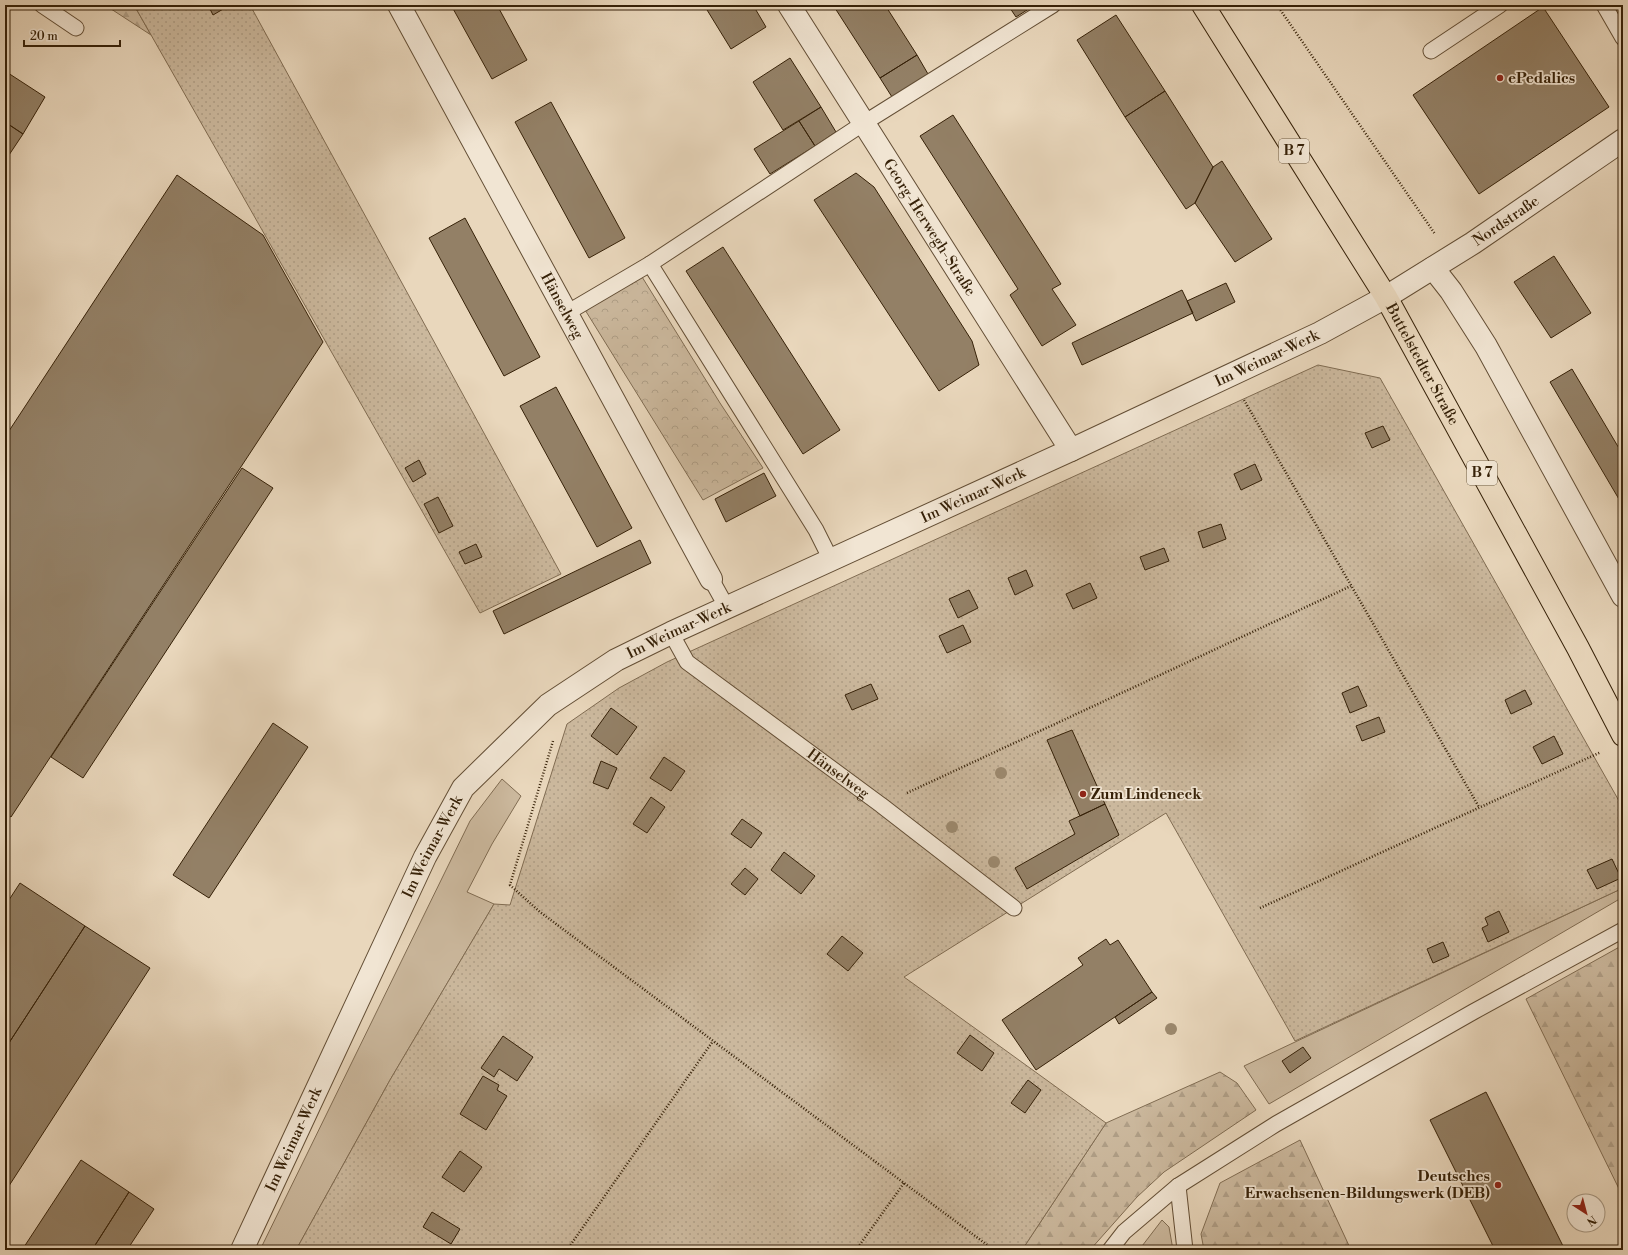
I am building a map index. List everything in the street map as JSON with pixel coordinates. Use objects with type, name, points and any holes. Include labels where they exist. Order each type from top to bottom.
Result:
[{"type":"main road","name":"Buttelstedter Straße","points":[[1202,5],[1386,297],[1623,734]]},
{"type":"street","name":"Hänselweg","points":[[399,5],[711,579]]},
{"type":"street","name":"Georg-Herwegh-Straße","points":[[789,5],[1071,450]]},
{"type":"street","name":"Nordstraße","points":[[1386,297],[1473,243],[1623,140]]},
{"type":"street","points":[[1433,268],[1452,291],[1486,346],[1623,596]]},
{"type":"street","name":"Im Weimar-Werk","points":[[242,1250],[425,856],[463,788],[548,705],[616,660],[726,606],[831,560],[1230,376],[1320,333],[1386,297]]},
{"type":"lane","points":[[42,5],[76,28]]},
{"type":"lane","points":[[566,314],[650,264],[864,123],[1053,5]]},
{"type":"lane","points":[[1431,51],[1500,5]]},
{"type":"lane","points":[[1604,5],[1623,38]]},
{"type":"lane","points":[[650,264],[816,530],[831,560]]},
{"type":"lane","name":"Hänselweg","points":[[711,579],[726,606]]},
{"type":"lane","name":"Hänselweg","points":[[671,633],[687,662],[881,805],[1014,908]]},
{"type":"lane","points":[[1110,1250],[1124,1232],[1178,1186],[1276,1124],[1466,1016],[1623,930]]},
{"type":"lane","points":[[1178,1186],[1185,1250]]},
{"type":"path","points":[[1277,5],[1436,236],[1433,268]]},
{"type":"path","points":[[1230,376],[1479,807]]},
{"type":"path","points":[[881,805],[1351,586]]},
{"type":"path","points":[[548,705],[554,740],[510,885],[540,912],[994,1250]]},
{"type":"path","points":[[1260,908],[1601,752]]},
{"type":"path","points":[[567,1250],[713,1041]]},
{"type":"path","points":[[856,1250],[904,1183]]},
{"type":"green space","points":[[105,5],[134,5],[151,35]]},
{"type":"green space","points":[[134,5],[250,5],[561,574],[480,613]]},
{"type":"green space","points":[[639,272],[720,403],[763,468],[703,500],[582,305]]},
{"type":"green space","points":[[1318,365],[1380,378],[1623,808],[1623,888],[1295,1041],[1166,813],[904,977],[1106,1123],[1022,1250],[296,1250],[390,1080],[494,904],[510,905],[567,724],[619,688],[667,662]]},
{"type":"green space","points":[[502,779],[521,796],[492,844],[467,892],[494,904],[390,1080],[296,1250],[260,1250],[470,821]]},
{"type":"green space","points":[[1623,888],[1623,897],[1269,1104],[1244,1066]]},
{"type":"green space","points":[[1623,945],[1623,1197],[1526,999]]},
{"type":"green space","points":[[1220,1072],[1237,1083],[1256,1110],[1164,1172],[1137,1197],[1090,1250],[1022,1250],[1106,1123]]},
{"type":"green space","points":[[1300,1140],[1351,1250],[1204,1250],[1201,1234],[1220,1183]]},
{"type":"green space","points":[[1162,1220],[1169,1227],[1173,1250],[1139,1250]]},
{"type":"building","points":[[208,5],[230,5],[213,15]]},
{"type":"building","points":[[451,5],[497,5],[527,60],[492,79]]},
{"type":"building","points":[[704,5],[753,5],[766,27],[731,49]]},
{"type":"building","points":[[833,5],[885,5],[917,55],[880,78]]},
{"type":"building","points":[[1008,5],[1035,5],[1016,17]]},
{"type":"building","points":[[1543,7],[1609,107],[1479,194],[1413,95]]},
{"type":"building","points":[[1116,15],[1165,91],[1125,117],[1077,40]]},
{"type":"building","points":[[917,55],[928,74],[892,97],[880,78]]},
{"type":"building","points":[[790,58],[821,107],[783,130],[753,82]]},
{"type":"building","points":[[5,71],[45,97],[23,134],[5,122]]},
{"type":"building","points":[[1165,91],[1213,167],[1195,203],[1186,209],[1125,117]]},
{"type":"building","points":[[551,102],[625,238],[589,258],[515,122]]},
{"type":"building","points":[[821,107],[836,132],[815,146],[799,121]]},
{"type":"building","points":[[953,115],[1061,284],[1052,289],[1076,325],[1042,346],[1010,295],[1018,289],[920,136]]},
{"type":"building","points":[[799,121],[815,146],[770,174],[754,149]]},
{"type":"building","points":[[5,122],[23,134],[5,161]]},
{"type":"building","points":[[1222,161],[1272,239],[1235,262],[1195,203],[1213,167]]},
{"type":"building","points":[[856,173],[874,187],[972,341],[979,365],[939,391],[814,200]]},
{"type":"building","points":[[177,175],[263,235],[323,342],[11,817],[5,813],[5,437]]},
{"type":"building","points":[[465,218],[540,357],[504,376],[429,238]]},
{"type":"building","points":[[723,247],[840,430],[803,454],[686,271]]},
{"type":"building","points":[[1554,256],[1591,313],[1551,338],[1514,282]]},
{"type":"building","points":[[1226,283],[1235,302],[1196,321],[1187,301]]},
{"type":"building","points":[[1182,290],[1193,313],[1082,365],[1072,343]]},
{"type":"building","points":[[1572,369],[1623,455],[1623,506],[1550,382]]},
{"type":"building","points":[[556,387],[632,528],[597,547],[520,406]]},
{"type":"building","points":[[1383,426],[1390,440],[1372,448],[1365,433]]},
{"type":"building","points":[[419,460],[426,474],[413,482],[405,468]]},
{"type":"building","points":[[1255,464],[1262,480],[1241,490],[1234,474]]},
{"type":"building","points":[[242,468],[273,488],[83,778],[51,757]]},
{"type":"building","points":[[764,473],[776,496],[726,522],[715,499]]},
{"type":"building","points":[[438,497],[453,526],[439,533],[424,504]]},
{"type":"building","points":[[1221,524],[1226,539],[1203,548],[1198,532]]},
{"type":"building","points":[[640,540],[651,563],[504,634],[493,611]]},
{"type":"building","points":[[476,544],[482,557],[465,564],[459,552]]},
{"type":"building","points":[[1164,548],[1169,561],[1145,570],[1140,557]]},
{"type":"building","points":[[1026,570],[1033,586],[1015,595],[1008,578]]},
{"type":"building","points":[[1090,583],[1097,598],[1073,609],[1066,594]]},
{"type":"building","points":[[969,590],[978,608],[958,618],[949,599]]},
{"type":"building","points":[[963,625],[971,642],[947,653],[939,636]]},
{"type":"building","points":[[871,684],[878,699],[852,710],[845,695]]},
{"type":"building","points":[[1358,686],[1367,706],[1350,713],[1342,693]]},
{"type":"building","points":[[1525,690],[1532,704],[1511,714],[1505,700]]},
{"type":"building","points":[[611,708],[637,727],[617,755],[591,736]]},
{"type":"building","points":[[1379,717],[1385,732],[1362,741],[1356,726]]},
{"type":"building","points":[[273,723],[308,747],[209,898],[173,875]]},
{"type":"building","points":[[1072,730],[1105,804],[1080,816],[1047,740]]},
{"type":"building","points":[[1554,736],[1563,754],[1542,764],[1533,747]]},
{"type":"building","points":[[664,757],[685,771],[671,791],[650,778]]},
{"type":"building","points":[[601,761],[617,768],[608,789],[593,783]]},
{"type":"building","points":[[651,797],[665,807],[647,833],[633,824]]},
{"type":"building","points":[[1105,804],[1119,835],[1027,889],[1015,868],[1075,834],[1069,821]]},
{"type":"building","points":[[742,819],[762,833],[751,848],[731,834]]},
{"type":"building","points":[[784,852],[815,876],[801,894],[771,870]]},
{"type":"building","points":[[1612,859],[1621,878],[1597,889],[1587,870]]},
{"type":"building","points":[[745,868],[758,879],[745,895],[731,884]]},
{"type":"building","points":[[20,883],[85,926],[5,1049],[5,906]]},
{"type":"building","points":[[1499,911],[1509,932],[1488,942],[1482,928],[1488,925],[1485,918]]},
{"type":"building","points":[[85,926],[150,968],[5,1192],[5,1049]]},
{"type":"building","points":[[842,936],[863,953],[848,971],[827,954]]},
{"type":"building","points":[[1106,939],[1110,945],[1118,940],[1152,992],[1036,1070],[1002,1020],[1083,965],[1078,958]]},
{"type":"building","points":[[1443,942],[1449,956],[1433,963],[1427,949]]},
{"type":"building","points":[[1152,992],[1157,998],[1119,1024],[1115,1017]]},
{"type":"building","points":[[970,1035],[994,1053],[982,1071],[957,1053]]},
{"type":"building","points":[[503,1036],[533,1057],[517,1081],[499,1069],[494,1077],[481,1068]]},
{"type":"building","points":[[1303,1047],[1311,1058],[1290,1073],[1282,1061]]},
{"type":"building","points":[[483,1076],[499,1085],[497,1090],[507,1096],[486,1130],[460,1114]]},
{"type":"building","points":[[1028,1080],[1041,1090],[1025,1113],[1011,1103]]},
{"type":"building","name":"Deutsches Erwachsenen-Bildungswerk (DEB)","points":[[1486,1092],[1565,1250],[1495,1250],[1430,1120]]},
{"type":"building","points":[[460,1151],[482,1167],[464,1192],[442,1177]]},
{"type":"building","points":[[81,1160],[129,1192],[92,1250],[22,1250]]},
{"type":"building","points":[[129,1192],[154,1209],[127,1250],[92,1250]]},
{"type":"building","points":[[432,1212],[460,1229],[451,1244],[423,1227]]},
{"type":"place","name":"ePedalics","points":[[1500,78]]},
{"type":"place","name":"Zum Lindeneck","points":[[1083,794]]},
{"type":"place","name":"Deutsches Erwachsenen-Bildungswerk (DEB)","points":[[1498,1185]]}]
